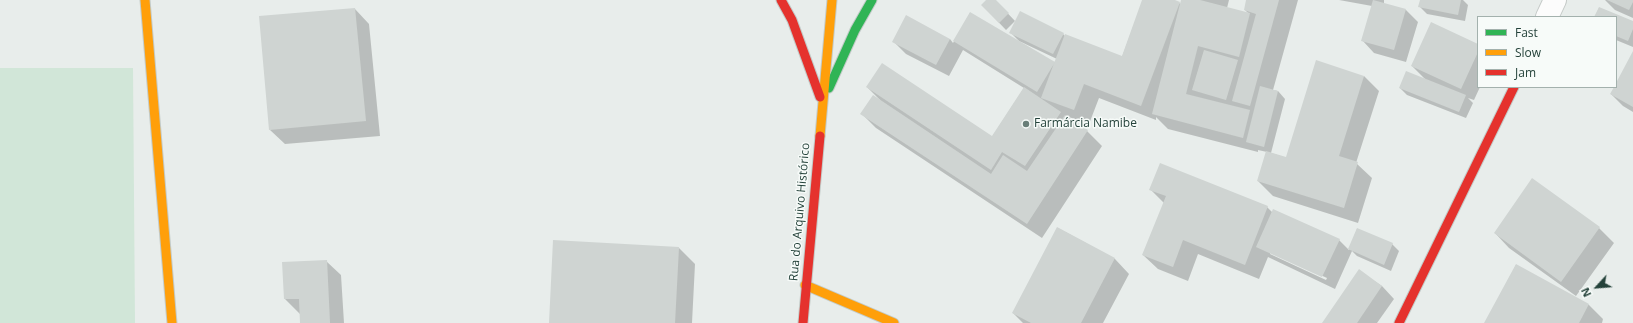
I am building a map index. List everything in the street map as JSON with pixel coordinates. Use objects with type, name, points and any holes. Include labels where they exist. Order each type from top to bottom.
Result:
[{"type":"street","points":[[145,0],[172,323]]},
{"type":"street","points":[[781,0],[792,20],[822,104]]},
{"type":"street","points":[[822,104],[832,0]]},
{"type":"street","points":[[822,104],[855,30],[872,0]]},
{"type":"street","points":[[1547,16],[1555,0]]},
{"type":"street","points":[[820,30],[822,104]]},
{"type":"street","points":[[1399,323],[1514,88]]},
{"type":"street","name":"Rua do Arquivo Histórico","points":[[803,323],[805,285],[822,104]]},
{"type":"street","points":[[805,285],[894,323]]},
{"type":"green space","points":[[0,68],[133,68],[135,323],[0,323]]},
{"type":"building","points":[[986,0],[996,0],[1009,13],[999,23],[981,5]]},
{"type":"building","points":[[1142,0],[1175,0],[1180,2],[1141,106],[1084,84],[1074,110],[1041,98],[1065,34],[1122,56]]},
{"type":"building","points":[[1181,0],[1200,0],[1250,13],[1239,57],[1198,46],[1186,94],[1250,110],[1243,138],[1152,114]]},
{"type":"building","points":[[1246,0],[1279,0],[1250,106],[1232,101],[1256,14],[1244,10]]},
{"type":"building","points":[[1373,0],[1406,9],[1394,50],[1361,41]]},
{"type":"building","points":[[1420,0],[1461,0],[1458,15],[1418,7]]},
{"type":"building","points":[[1607,0],[1633,0],[1633,2],[1629,10]]},
{"type":"building","points":[[1599,7],[1633,21],[1633,29],[1628,41],[1617,36],[1617,16],[1594,16]]},
{"type":"building","points":[[355,8],[366,121],[269,130],[259,16]]},
{"type":"building","points":[[1020,11],[1064,33],[1053,54],[1009,33]]},
{"type":"building","points":[[970,12],[1055,62],[1037,92],[953,41]]},
{"type":"building","points":[[906,15],[950,39],[936,65],[892,42]]},
{"type":"building","points":[[1431,22],[1477,44],[1477,54],[1461,89],[1411,66]]},
{"type":"building","points":[[1204,50],[1238,60],[1226,100],[1192,90]]},
{"type":"building","points":[[1633,51],[1633,107],[1610,94],[1613,88],[1617,88],[1617,81]]},
{"type":"building","points":[[1316,60],[1364,76],[1339,156],[1358,162],[1344,208],[1257,181],[1266,151],[1286,157]]},
{"type":"building","name":"Farmárcia Namibe","points":[[882,63],[992,136],[1024,87],[1061,112],[1025,166],[1002,152],[991,170],[866,87]]},
{"type":"building","points":[[1406,71],[1466,95],[1459,112],[1399,88]]},
{"type":"building","points":[[1260,86],[1278,91],[1264,147],[1246,142]]},
{"type":"building","points":[[873,95],[991,174],[1003,155],[1027,171],[1065,115],[1088,130],[1027,224],[860,114]]},
{"type":"building","points":[[1160,163],[1268,206],[1245,265],[1183,240],[1173,267],[1142,255],[1166,196],[1149,190]]},
{"type":"building","points":[[1532,178],[1600,227],[1561,282],[1494,233]]},
{"type":"building","points":[[1273,209],[1340,239],[1322,277],[1256,247]]},
{"type":"building","points":[[1057,227],[1115,258],[1081,323],[1031,323],[1012,313]]},
{"type":"building","points":[[1357,228],[1393,243],[1384,265],[1348,249]]},
{"type":"building","points":[[553,240],[679,247],[675,323],[549,323]]},
{"type":"building","points":[[327,260],[330,323],[300,323],[299,299],[284,299],[282,262]]},
{"type":"building","points":[[1516,264],[1589,304],[1579,323],[1484,323]]},
{"type":"building","points":[[1359,269],[1382,286],[1357,323],[1322,323]]},
{"type":"traffic: fast","points":[[829,88],[855,30],[872,0]]},
{"type":"traffic: slow","points":[[145,0],[172,323]]},
{"type":"traffic: slow","points":[[820,136],[832,0]]},
{"type":"traffic: slow","points":[[805,285],[894,323]]},
{"type":"traffic: jam","points":[[781,0],[792,20],[820,97]]},
{"type":"traffic: jam","points":[[1399,323],[1514,88]]},
{"type":"traffic: jam","points":[[803,323],[820,136]]},
{"type":"place","name":"Farmárcia Namibe","points":[[1026,124]]}]
